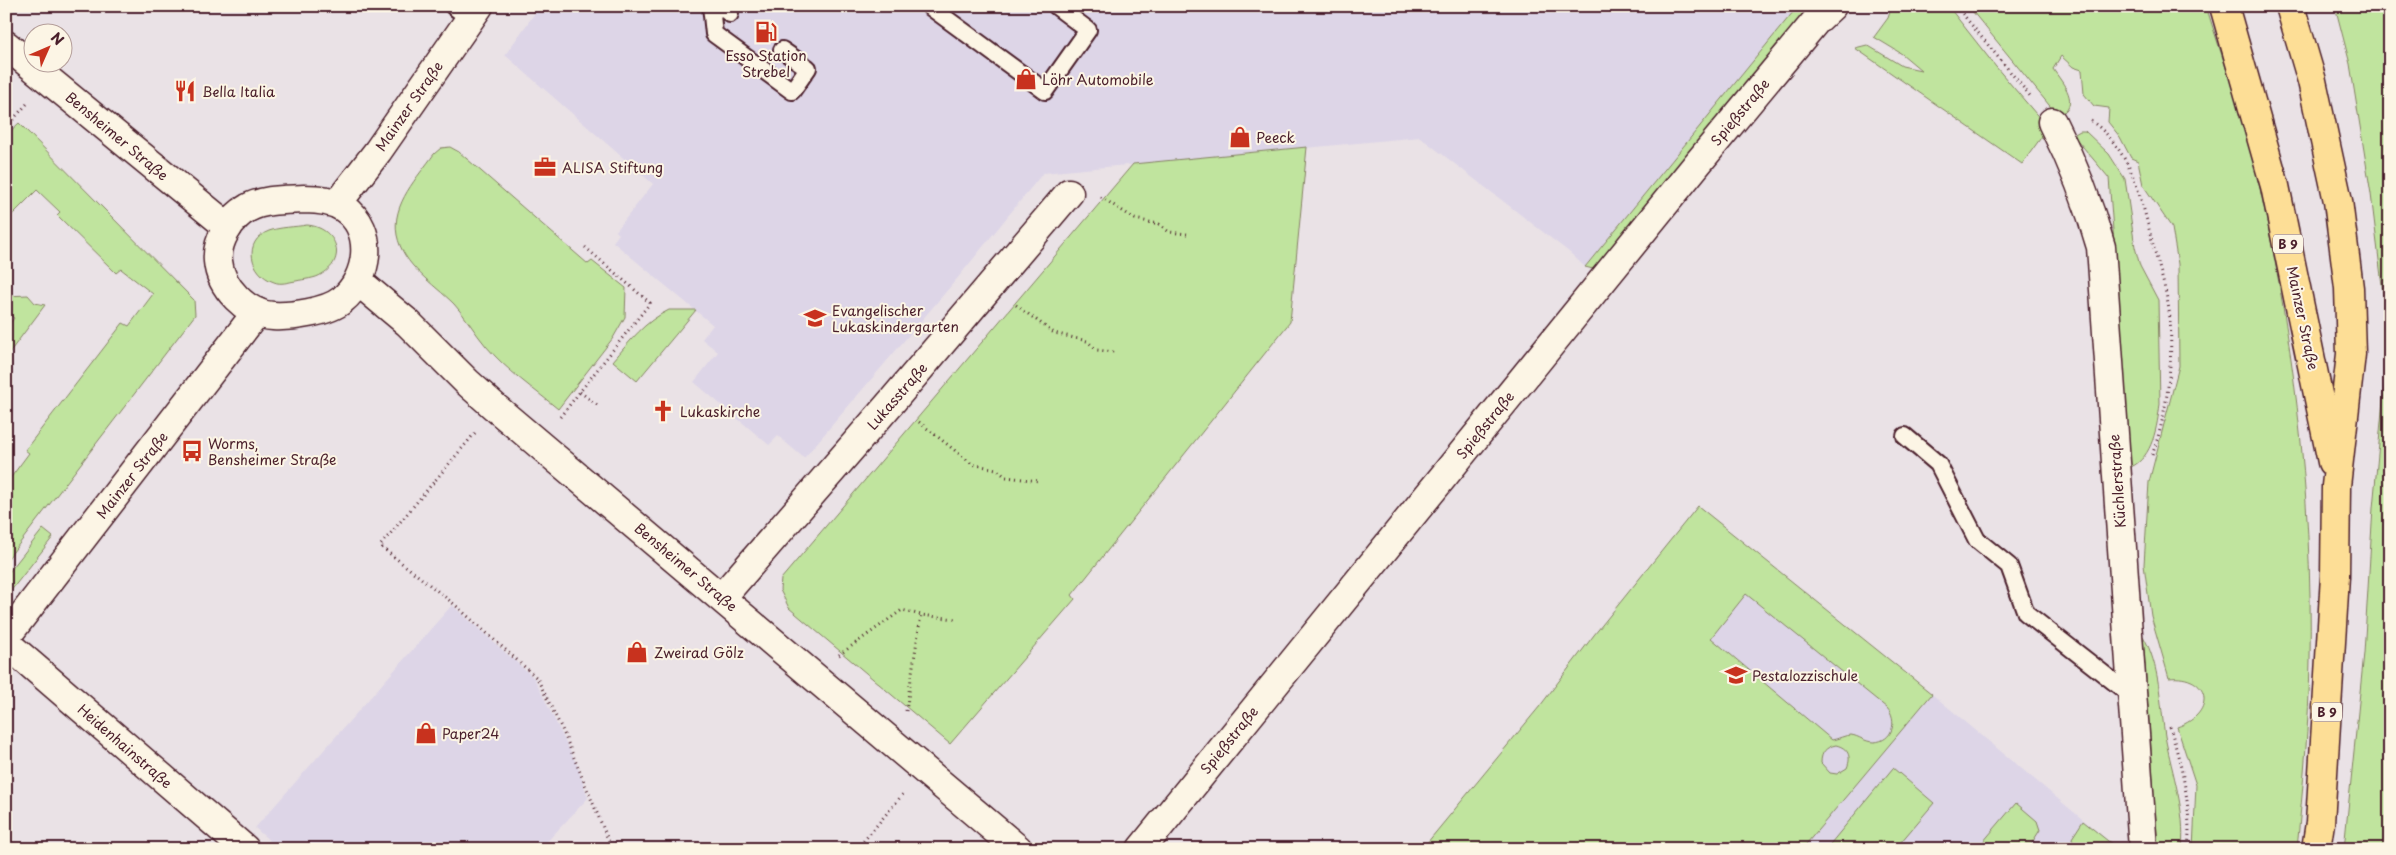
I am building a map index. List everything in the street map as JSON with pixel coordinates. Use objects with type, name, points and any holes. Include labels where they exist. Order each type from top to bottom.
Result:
[{"type":"main road","name":"Mainzer Straße","points":[[2224,6],[2275,186],[2336,486]]},
{"type":"main road","name":"Mainzer Straße","points":[[2290,6],[2312,81],[2334,182],[2349,288],[2351,354],[2336,486],[2335,576],[2320,823],[2316,849]]},
{"type":"street","name":"Spießstraße","points":[[1141,849],[1698,163],[1816,21],[1832,6]]},
{"type":"street","name":"Mainzer Straße","points":[[337,204],[378,151],[467,10]]},
{"type":"street","name":"Bensheimer Straße","points":[[6,45],[228,227]]},
{"type":"street","name":"Küchlerstraße","points":[[2052,122],[2071,159],[2087,199],[2101,247],[2143,849]]},
{"type":"street","name":"Lukasstraße","points":[[722,597],[1069,194]]},
{"type":"street","points":[[304,199],[322,199],[337,204],[357,220],[365,242],[364,264],[359,282],[342,300],[325,309],[274,316],[248,308],[234,295],[221,272],[218,261],[218,248],[228,227],[240,213],[255,204],[304,199]]},
{"type":"street","name":"Bensheimer Straße","points":[[359,282],[408,323],[496,408],[540,443],[1018,849]]},
{"type":"street","name":"Mainzer Straße","points":[[6,637],[257,312]]},
{"type":"street","name":"Heidenhainstraße","points":[[6,642],[245,849]]},
{"type":"lane","points":[[711,6],[714,34],[792,91],[808,68],[782,50]]},
{"type":"lane","points":[[929,6],[1045,91],[1088,30],[1056,6]]},
{"type":"lane","points":[[1905,436],[1938,464],[1977,540],[2009,566],[2026,613],[2132,696]]},
{"type":"path","points":[[1956,6],[2052,122]]},
{"type":"path","points":[[1069,194],[1104,197],[1135,219],[1159,224],[1169,232],[1187,234]]},
{"type":"path","points":[[540,443],[650,303],[585,247]]},
{"type":"path","points":[[992,285],[1054,333],[1087,341],[1097,350],[1114,352]]},
{"type":"path","points":[[580,392],[600,407]]},
{"type":"path","points":[[894,399],[941,442],[972,464],[996,468],[1006,477],[1039,481]]},
{"type":"path","points":[[496,408],[380,546],[454,604],[537,678],[562,729],[612,849]]},
{"type":"path","points":[[818,680],[842,652],[902,610],[921,615],[956,619]]},
{"type":"path","points":[[891,742],[904,725],[921,615]]},
{"type":"path","points":[[857,849],[924,768]]},
{"type":"shaded area","points":[[540,6],[1798,6],[1585,267],[1569,252],[1420,137],[1043,173],[956,280],[804,458],[778,436],[769,445],[694,382],[718,352],[702,339],[713,325],[613,242],[619,234],[616,231],[653,184],[505,55]]},
{"type":"shaded area","name":"Pestalozzischule","points":[[1698,506],[1944,704],[2118,849],[1422,849],[1540,706],[1594,635]]},
{"type":"shaded area","name":"Paper24","points":[[452,605],[534,678],[577,765],[588,798],[540,849],[279,849],[255,828]]},
{"type":"green space","points":[[1798,6],[1811,6],[1597,270],[1585,267]]},
{"type":"green space","points":[[1892,6],[1948,6],[1996,67],[2048,128],[2022,164],[1855,48],[1867,45],[1902,66],[1921,70],[1902,54],[1874,37],[1888,18]]},
{"type":"green space","points":[[1968,6],[2206,6],[2237,101],[2253,158],[2267,220],[2289,345],[2304,471],[2310,597],[2310,660],[2307,731],[2297,849],[2193,849],[2196,785],[2177,727],[2190,721],[2199,713],[2204,696],[2200,688],[2193,682],[2183,678],[2169,678],[2151,616],[2144,565],[2149,482],[2179,366],[2178,264],[2172,228],[2143,185],[2138,161],[2131,158],[2120,137],[2108,122],[2109,108],[2094,106],[2084,94],[2082,70],[2073,67],[2061,56],[2053,69],[2065,87],[2070,100],[2069,106],[2058,116]]},
{"type":"green space","points":[[2335,6],[2390,6],[2390,849],[2344,849],[2364,653],[2373,508],[2386,367],[2386,318],[2371,194],[2350,64]]},
{"type":"green space","points":[[19,123],[194,300],[195,315],[6,561],[6,484],[29,453],[25,450],[123,323],[129,326],[153,294],[121,269],[116,273],[57,215],[60,212],[37,190],[6,221],[6,135]]},
{"type":"green space","points":[[2080,131],[2085,131],[2109,154],[2125,179],[2135,247],[2140,266],[2158,300],[2159,413],[2153,440],[2149,448],[2144,456],[2131,467],[2109,178],[2073,135]]},
{"type":"green space","points":[[450,147],[459,152],[588,264],[592,261],[626,288],[625,317],[613,338],[558,409],[494,355],[454,304],[412,265],[400,246],[396,224],[398,212],[407,192],[434,154],[441,148]]},
{"type":"green space","points":[[1307,147],[1290,322],[1072,595],[1075,599],[950,744],[789,608],[780,590],[781,579],[1133,164]]},
{"type":"green space","points":[[307,225],[325,231],[335,244],[337,252],[335,260],[330,267],[316,277],[285,283],[277,283],[259,272],[252,257],[252,249],[260,236],[269,231]]},
{"type":"green space","points":[[28,295],[35,303],[45,305],[9,353],[6,351],[6,329],[14,318],[6,312],[6,296]]},
{"type":"green space","points":[[669,310],[696,310],[637,381],[613,361],[645,326]]},
{"type":"green space","name":"Pestalozzischule","points":[[1698,506],[1932,694],[1802,849],[1422,849],[1540,706],[1594,635]],"holes":[[[1746,594],[1887,708],[1893,724],[1892,730],[1886,738],[1871,742],[1851,735],[1832,740],[1711,638]],[[1836,745],[1846,750],[1849,756],[1847,768],[1837,774],[1830,773],[1821,763],[1825,751],[1829,747]]]},
{"type":"green space","points":[[43,529],[53,537],[6,597],[6,576]]},
{"type":"green space","points":[[2143,636],[2149,647],[2156,672],[2165,736],[2178,792],[2182,820],[2182,849],[2158,849]]},
{"type":"green space","points":[[1893,768],[1934,803],[1895,849],[1826,849]]},
{"type":"green space","points":[[2016,803],[2037,821],[2040,830],[2028,849],[1977,849]]},
{"type":"green space","points":[[2083,821],[2118,849],[2075,849],[2072,838]]},
{"type":"place","name":"Esso Station Strebel","points":[[766,32]]},
{"type":"place","name":"Löhr Automobile","points":[[1026,79]]},
{"type":"place","name":"Bella Italia","points":[[185,91]]},
{"type":"place","name":"Peeck","points":[[1240,137]]},
{"type":"place","name":"ALISA Stiftung","points":[[545,167]]},
{"type":"place","name":"Evangelischer Lukaskindergarten","points":[[815,318]]},
{"type":"place","name":"Lukaskirche","points":[[663,411]]},
{"type":"place","name":"Worms, Bensheimer Straße","points":[[192,451]]},
{"type":"place","name":"Zweirad Gölz","points":[[637,652]]},
{"type":"place","name":"Pestalozzischule","points":[[1736,675]]},
{"type":"place","name":"Paper24","points":[[426,733]]}]
